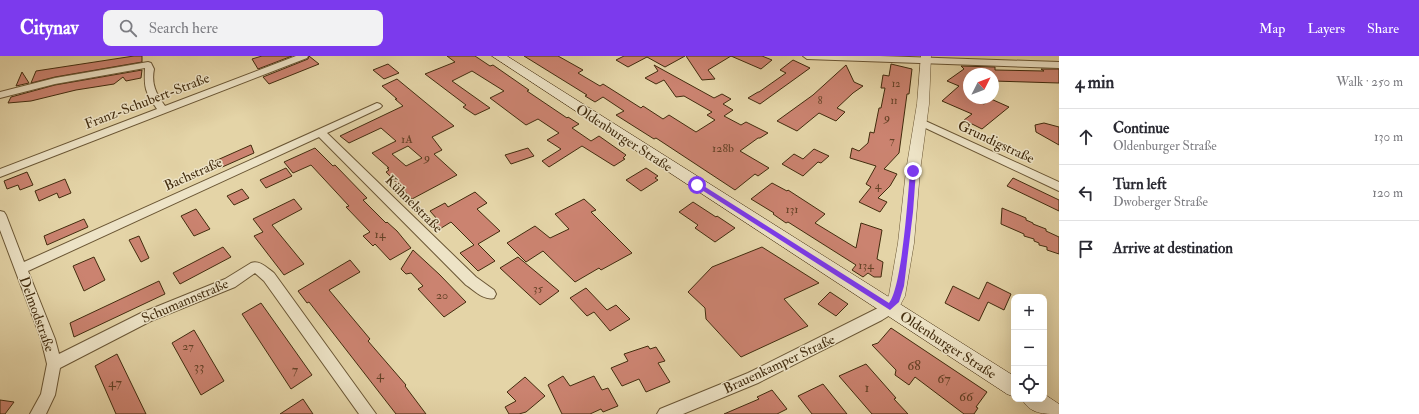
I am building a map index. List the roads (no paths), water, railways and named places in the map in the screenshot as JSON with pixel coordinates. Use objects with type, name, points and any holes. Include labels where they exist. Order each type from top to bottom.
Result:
[{"type":"main road","name":"Oldenburger Straße","points":[[498,56],[1011,385]]},
{"type":"main road","points":[[1038,402],[1056,414]]},
{"type":"street","name":"Franz-Schubert-Straße","points":[[0,173],[304,56]]},
{"type":"street","points":[[807,56],[926,58],[1059,65]]},
{"type":"street","points":[[890,308],[896,300],[900,286],[921,122],[926,58]]},
{"type":"street","points":[[0,95],[55,81],[148,65],[150,69],[148,75],[148,86],[154,98],[163,110]]},
{"type":"street","name":"Bachstraße","points":[[21,270],[377,106]]},
{"type":"street","name":"Grundigstraße","points":[[921,122],[1059,188]]},
{"type":"street","name":"Kühnelstraße","points":[[321,133],[471,282],[489,294]]},
{"type":"street","name":"Delmodstraße","points":[[0,215],[48,339],[54,364],[48,395],[38,414]]},
{"type":"street","name":"Schumannstraße","points":[[54,364],[146,317],[230,283],[255,266],[269,277],[368,414]]},
{"type":"street","name":"Brauenkamper Straße","points":[[664,414],[778,366],[872,319],[890,308]]}]
